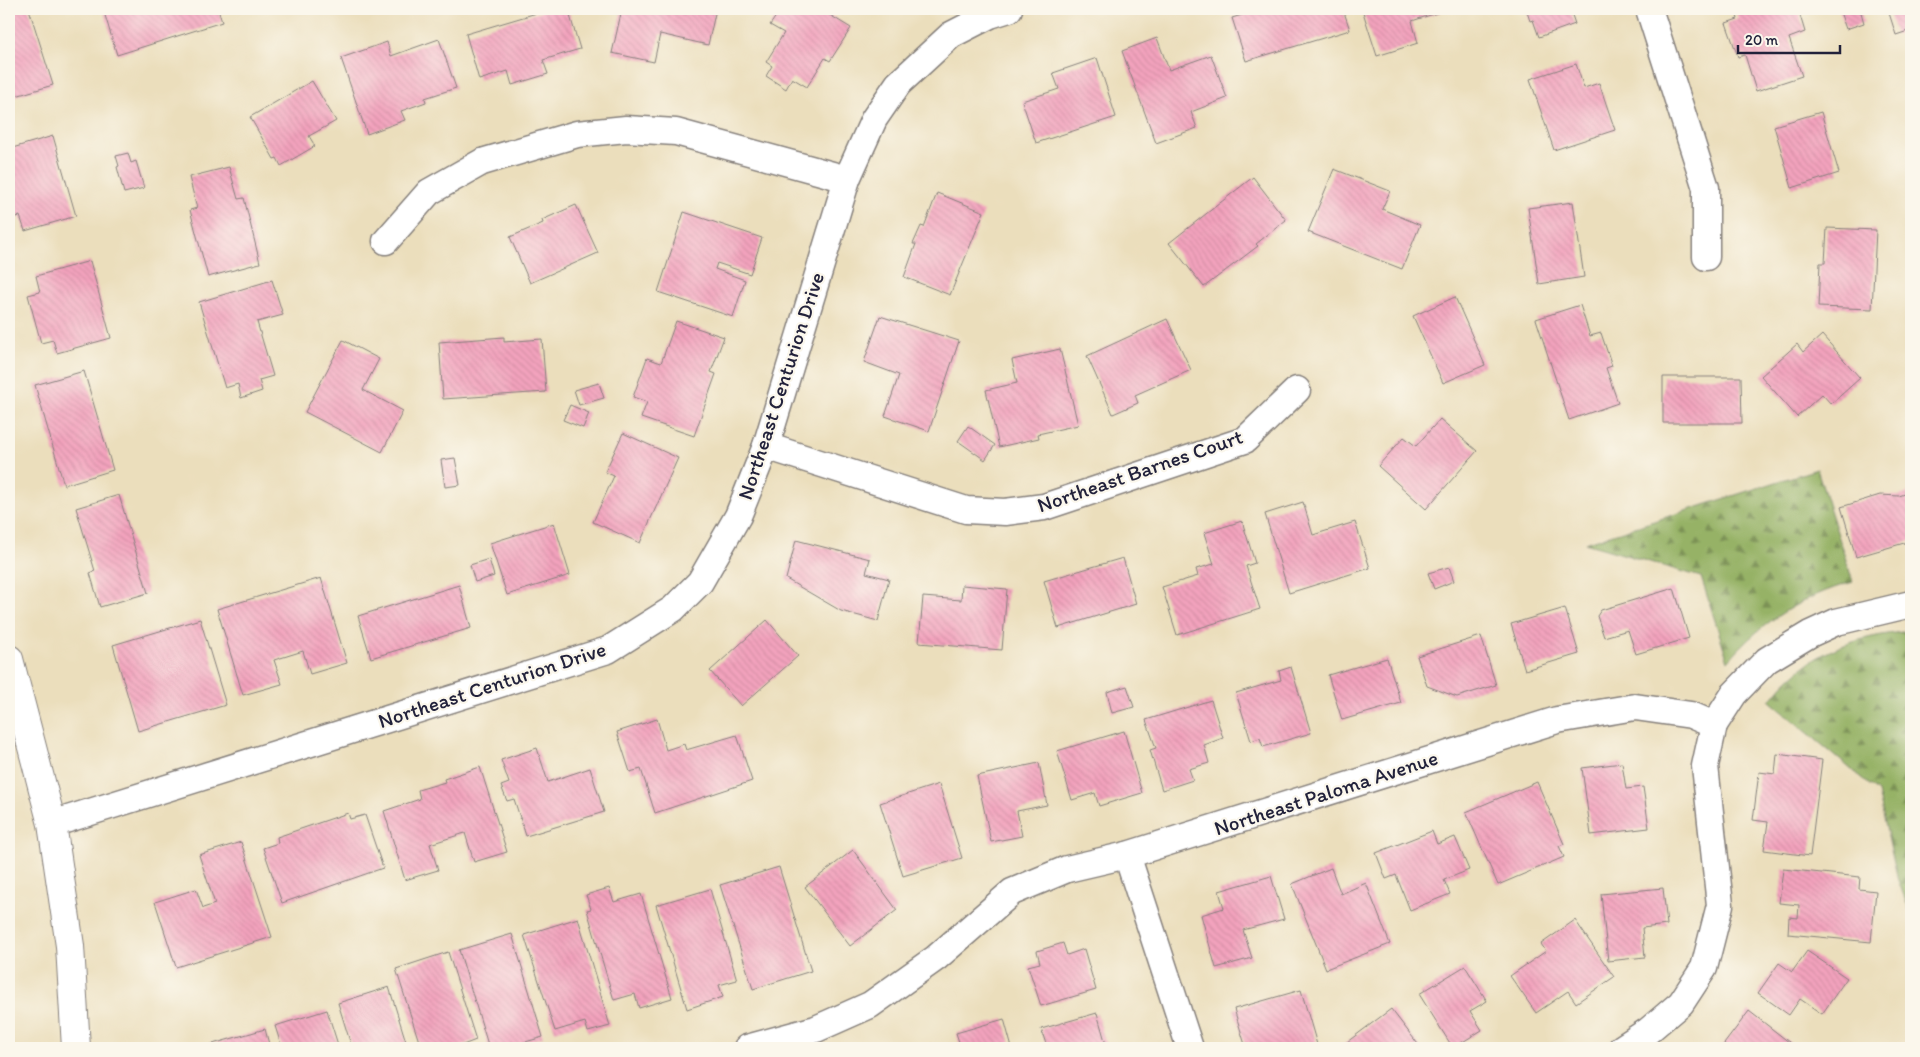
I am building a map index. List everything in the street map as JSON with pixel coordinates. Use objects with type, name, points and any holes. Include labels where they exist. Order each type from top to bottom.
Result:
[{"type":"street","name":"Northeast Centurion Drive","points":[[52,824],[608,650],[673,609],[700,582],[738,516],[766,446],[847,179],[874,119],[898,84],[951,35],[990,15],[1009,9]]},
{"type":"street","points":[[1649,9],[1706,188],[1706,257]]},
{"type":"street","points":[[386,242],[429,192],[474,166],[577,134],[626,129],[676,132],[847,179]]},
{"type":"street","name":"Northeast Barnes Court","points":[[766,446],[966,510],[1005,512],[1044,507],[1245,440],[1297,390]]},
{"type":"street","points":[[1622,1048],[1648,1031],[1681,1003],[1704,968],[1720,905],[1705,766],[1714,725],[1734,694],[1766,660],[1810,634],[1836,622],[1911,604]]},
{"type":"street","points":[[9,659],[52,824],[70,946],[76,1048]]},
{"type":"street","name":"Northeast Paloma Avenue","points":[[747,1048],[816,1030],[870,1005],[936,958],[1012,892],[1067,869],[1127,856],[1557,720],[1635,708],[1691,715],[1714,725]]},
{"type":"street","points":[[1127,856],[1190,1048]]},
{"type":"green space","points":[[1817,469],[1853,582],[1817,595],[1784,612],[1755,634],[1728,661],[1701,577],[1585,543]]},
{"type":"green space","points":[[1911,631],[1911,914],[1898,880],[1878,792],[1770,701],[1799,670],[1832,650],[1869,638]]},
{"type":"building","points":[[9,9],[29,9],[53,85],[9,98]]},
{"type":"building","points":[[113,9],[218,9],[222,22],[117,55],[104,12]]},
{"type":"building","points":[[550,9],[568,9],[580,49],[543,60],[548,74],[512,85],[508,71],[479,80],[466,34]]},
{"type":"building","points":[[622,9],[716,9],[708,45],[660,34],[654,62],[612,53]]},
{"type":"building","points":[[781,9],[820,9],[851,28],[830,61],[825,58],[807,87],[792,78],[786,89],[766,76],[772,66],[766,62],[784,33],[770,25]]},
{"type":"building","points":[[1261,9],[1343,9],[1350,30],[1246,61],[1232,18]]},
{"type":"building","points":[[1362,9],[1449,9],[1412,21],[1418,43],[1377,56]]},
{"type":"building","points":[[1526,9],[1570,9],[1575,24],[1539,37],[1533,20],[1530,21]]},
{"type":"building","points":[[1735,9],[1798,9],[1805,32],[1789,38],[1802,76],[1756,91],[1745,55],[1738,57],[1726,23],[1738,19]]},
{"type":"building","points":[[1839,9],[1860,9],[1864,23],[1846,29]]},
{"type":"building","points":[[1907,9],[1911,30],[1896,35],[1889,13]]},
{"type":"building","points":[[1157,38],[1169,70],[1211,55],[1227,98],[1191,112],[1197,128],[1156,143],[1122,51]]},
{"type":"building","points":[[439,39],[456,88],[425,98],[426,102],[401,111],[405,120],[367,134],[341,58],[387,42],[391,56]]},
{"type":"building","points":[[1097,58],[1116,117],[1036,143],[1022,101],[1059,89],[1053,73]]},
{"type":"building","points":[[1576,64],[1584,88],[1599,83],[1615,130],[1554,150],[1530,79]]},
{"type":"building","points":[[312,81],[336,121],[309,136],[315,146],[281,166],[277,158],[274,159],[250,117]]},
{"type":"building","points":[[1821,112],[1839,173],[1792,188],[1774,126]]},
{"type":"building","points":[[53,136],[76,216],[25,231],[20,216],[9,219],[9,149]]},
{"type":"building","points":[[128,153],[131,163],[136,161],[144,188],[124,193],[116,156]]},
{"type":"building","points":[[229,167],[238,199],[244,198],[260,263],[208,277],[190,210],[197,208],[189,177]]},
{"type":"building","points":[[1334,169],[1390,191],[1382,209],[1420,225],[1402,269],[1308,232]]},
{"type":"building","points":[[1253,177],[1286,220],[1256,244],[1258,246],[1204,287],[1169,243]]},
{"type":"building","points":[[937,193],[984,212],[950,295],[904,277],[916,244],[913,244],[921,226],[924,227]]},
{"type":"building","points":[[1573,202],[1584,277],[1539,284],[1528,208]]},
{"type":"building","points":[[576,205],[598,253],[530,283],[510,237],[543,223],[542,220]]},
{"type":"building","points":[[684,212],[762,238],[750,274],[717,263],[715,269],[745,280],[733,317],[658,292]]},
{"type":"building","points":[[1827,228],[1876,230],[1872,309],[1818,307],[1820,263],[1825,263]]},
{"type":"building","points":[[90,261],[111,338],[57,353],[53,340],[41,343],[28,295],[40,292],[36,276]]},
{"type":"building","points":[[272,280],[283,315],[257,322],[273,376],[259,380],[262,391],[241,398],[238,384],[225,388],[199,302]]},
{"type":"building","points":[[1455,297],[1485,365],[1443,383],[1413,316]]},
{"type":"building","points":[[1580,305],[1590,336],[1601,333],[1612,366],[1606,368],[1618,403],[1569,420],[1536,319]]},
{"type":"building","points":[[880,316],[959,341],[929,431],[885,416],[899,375],[864,362]]},
{"type":"building","points":[[1167,319],[1191,370],[1135,395],[1138,403],[1113,414],[1087,356]]},
{"type":"building","points":[[676,321],[724,337],[711,372],[716,374],[694,436],[641,418],[647,402],[633,397],[647,358],[661,363]]},
{"type":"building","points":[[1822,335],[1860,378],[1831,404],[1822,394],[1797,417],[1761,376],[1797,344],[1803,352]]},
{"type":"building","points":[[504,337],[504,342],[542,339],[546,392],[443,399],[439,342]]},
{"type":"building","points":[[343,340],[379,359],[363,390],[403,411],[382,452],[305,412]]},
{"type":"building","points":[[1060,349],[1078,425],[1038,434],[1039,438],[999,447],[986,390],[1017,383],[1012,360]]},
{"type":"building","points":[[84,371],[113,470],[64,485],[35,385]]},
{"type":"building","points":[[1663,377],[1741,377],[1742,423],[1663,423]]},
{"type":"building","points":[[599,383],[604,398],[579,405],[574,390]]},
{"type":"building","points":[[570,405],[589,413],[583,428],[563,420]]},
{"type":"building","points":[[1440,419],[1477,451],[1426,509],[1378,466],[1404,437],[1416,446]]},
{"type":"building","points":[[968,426],[995,445],[985,460],[958,441]]},
{"type":"building","points":[[623,433],[678,458],[640,543],[593,522],[614,476],[605,472]]},
{"type":"building","points":[[455,458],[460,485],[445,487],[441,460]]},
{"type":"building","points":[[1911,492],[1911,541],[1856,557],[1841,507],[1880,495],[1899,496]]},
{"type":"building","points":[[119,495],[148,593],[100,607],[90,573],[95,571],[76,508]]},
{"type":"building","points":[[1303,502],[1313,535],[1355,522],[1370,568],[1289,593],[1265,514]]},
{"type":"building","points":[[1242,521],[1255,563],[1246,566],[1260,609],[1177,635],[1162,587],[1198,576],[1196,569],[1214,564],[1204,533]]},
{"type":"building","points":[[554,523],[570,575],[507,595],[490,543]]},
{"type":"building","points":[[796,540],[870,559],[866,573],[889,579],[878,621],[841,611],[786,579]]},
{"type":"building","points":[[1123,558],[1136,604],[1058,628],[1044,581]]},
{"type":"building","points":[[489,559],[494,576],[475,582],[470,565]]},
{"type":"building","points":[[1449,567],[1454,581],[1434,589],[1428,573]]},
{"type":"building","points":[[321,578],[347,663],[310,674],[303,651],[274,660],[282,684],[243,695],[217,609]]},
{"type":"building","points":[[459,585],[471,628],[371,658],[358,616]]},
{"type":"building","points":[[962,585],[1007,589],[1002,650],[919,643],[923,597],[961,600]]},
{"type":"building","points":[[1674,588],[1689,638],[1636,654],[1628,630],[1604,637],[1597,616],[1601,610]]},
{"type":"building","points":[[1565,608],[1579,654],[1525,670],[1511,624]]},
{"type":"building","points":[[200,619],[226,705],[138,731],[113,645]]},
{"type":"building","points":[[767,620],[798,656],[741,706],[710,671]]},
{"type":"building","points":[[1481,636],[1496,685],[1457,697],[1427,686],[1417,656]]},
{"type":"building","points":[[1387,658],[1401,703],[1342,720],[1328,675]]},
{"type":"building","points":[[1291,667],[1311,733],[1263,747],[1260,738],[1251,741],[1236,693],[1281,680],[1279,671]]},
{"type":"building","points":[[1127,686],[1134,707],[1112,713],[1107,692]]},
{"type":"building","points":[[1211,700],[1223,738],[1204,745],[1209,763],[1189,769],[1193,780],[1162,790],[1150,750],[1156,748],[1146,720]]},
{"type":"building","points":[[657,719],[666,750],[684,744],[686,750],[737,735],[752,781],[655,813],[641,769],[630,772],[617,732]]},
{"type":"building","points":[[1124,731],[1142,793],[1099,806],[1095,793],[1072,800],[1057,751]]},
{"type":"building","points":[[537,748],[548,782],[590,768],[604,812],[526,836],[514,799],[507,801],[501,786],[509,783],[501,760]]},
{"type":"building","points":[[1777,754],[1822,760],[1810,856],[1764,850],[1768,822],[1753,820],[1759,772],[1775,774]]},
{"type":"building","points":[[1039,763],[1047,805],[1017,811],[1022,836],[991,842],[977,776]]},
{"type":"building","points":[[1622,763],[1626,789],[1643,787],[1649,828],[1591,835],[1582,768]]},
{"type":"building","points":[[480,767],[507,852],[474,862],[465,833],[430,844],[438,870],[405,880],[384,811],[420,799],[418,790],[445,782],[444,779]]},
{"type":"building","points":[[1537,782],[1564,844],[1559,846],[1564,857],[1498,885],[1466,812]]},
{"type":"building","points":[[939,784],[962,858],[903,876],[880,803]]},
{"type":"building","points":[[348,813],[350,819],[365,815],[383,868],[282,903],[263,848],[278,843],[277,837]]},
{"type":"building","points":[[1432,831],[1437,844],[1455,837],[1469,870],[1444,880],[1450,894],[1410,910],[1396,875],[1386,879],[1376,853]]},
{"type":"building","points":[[241,842],[272,937],[176,967],[155,902],[196,889],[203,908],[215,904],[199,855]]},
{"type":"building","points":[[853,850],[897,910],[850,946],[805,887]]},
{"type":"building","points":[[779,867],[811,971],[753,989],[720,885]]},
{"type":"building","points":[[1331,868],[1341,894],[1366,883],[1390,944],[1326,969],[1292,884]]},
{"type":"building","points":[[1783,869],[1860,877],[1859,889],[1876,891],[1871,942],[1788,934],[1789,917],[1798,918],[1799,905],[1779,903]]},
{"type":"building","points":[[1271,876],[1284,919],[1243,930],[1252,958],[1216,968],[1201,915],[1224,908],[1219,891]]},
{"type":"building","points":[[609,888],[614,902],[641,894],[672,998],[639,1008],[635,994],[614,1000],[587,910],[591,909],[586,895]]},
{"type":"building","points":[[1663,888],[1667,925],[1642,928],[1645,957],[1608,961],[1601,894]]},
{"type":"building","points":[[710,889],[737,980],[719,985],[723,997],[687,1009],[656,905]]},
{"type":"building","points":[[578,918],[610,1026],[588,1032],[585,1022],[555,1031],[524,935]]},
{"type":"building","points":[[1575,920],[1614,977],[1576,1003],[1568,991],[1536,1013],[1510,976],[1546,951],[1541,944]]},
{"type":"building","points":[[512,934],[543,1037],[504,1048],[489,1048],[459,950]]},
{"type":"building","points":[[1063,943],[1067,955],[1084,949],[1096,990],[1041,1006],[1028,966],[1040,963],[1037,951]]},
{"type":"building","points":[[1807,951],[1847,978],[1822,1014],[1800,999],[1789,1015],[1758,993],[1779,963],[1792,972]]},
{"type":"building","points":[[448,952],[476,1040],[455,1048],[421,1048],[396,969]]},
{"type":"building","points":[[1465,966],[1487,1001],[1470,1011],[1482,1030],[1453,1048],[1419,994]]},
{"type":"building","points":[[389,987],[408,1048],[352,1048],[338,1003]]},
{"type":"building","points":[[1301,990],[1318,1048],[1276,1048],[1275,1046],[1269,1048],[1246,1048],[1234,1009]]},
{"type":"building","points":[[1391,1009],[1421,1048],[1339,1048]]},
{"type":"building","points":[[327,1010],[339,1048],[282,1048],[275,1026]]},
{"type":"building","points":[[1749,1011],[1794,1046],[1792,1048],[1721,1048]]},
{"type":"building","points":[[1097,1013],[1107,1048],[1054,1048],[1053,1045],[1047,1047],[1041,1029]]},
{"type":"building","points":[[1004,1019],[1012,1048],[961,1048],[956,1033]]},
{"type":"building","points":[[265,1029],[270,1048],[210,1048],[209,1045]]}]
